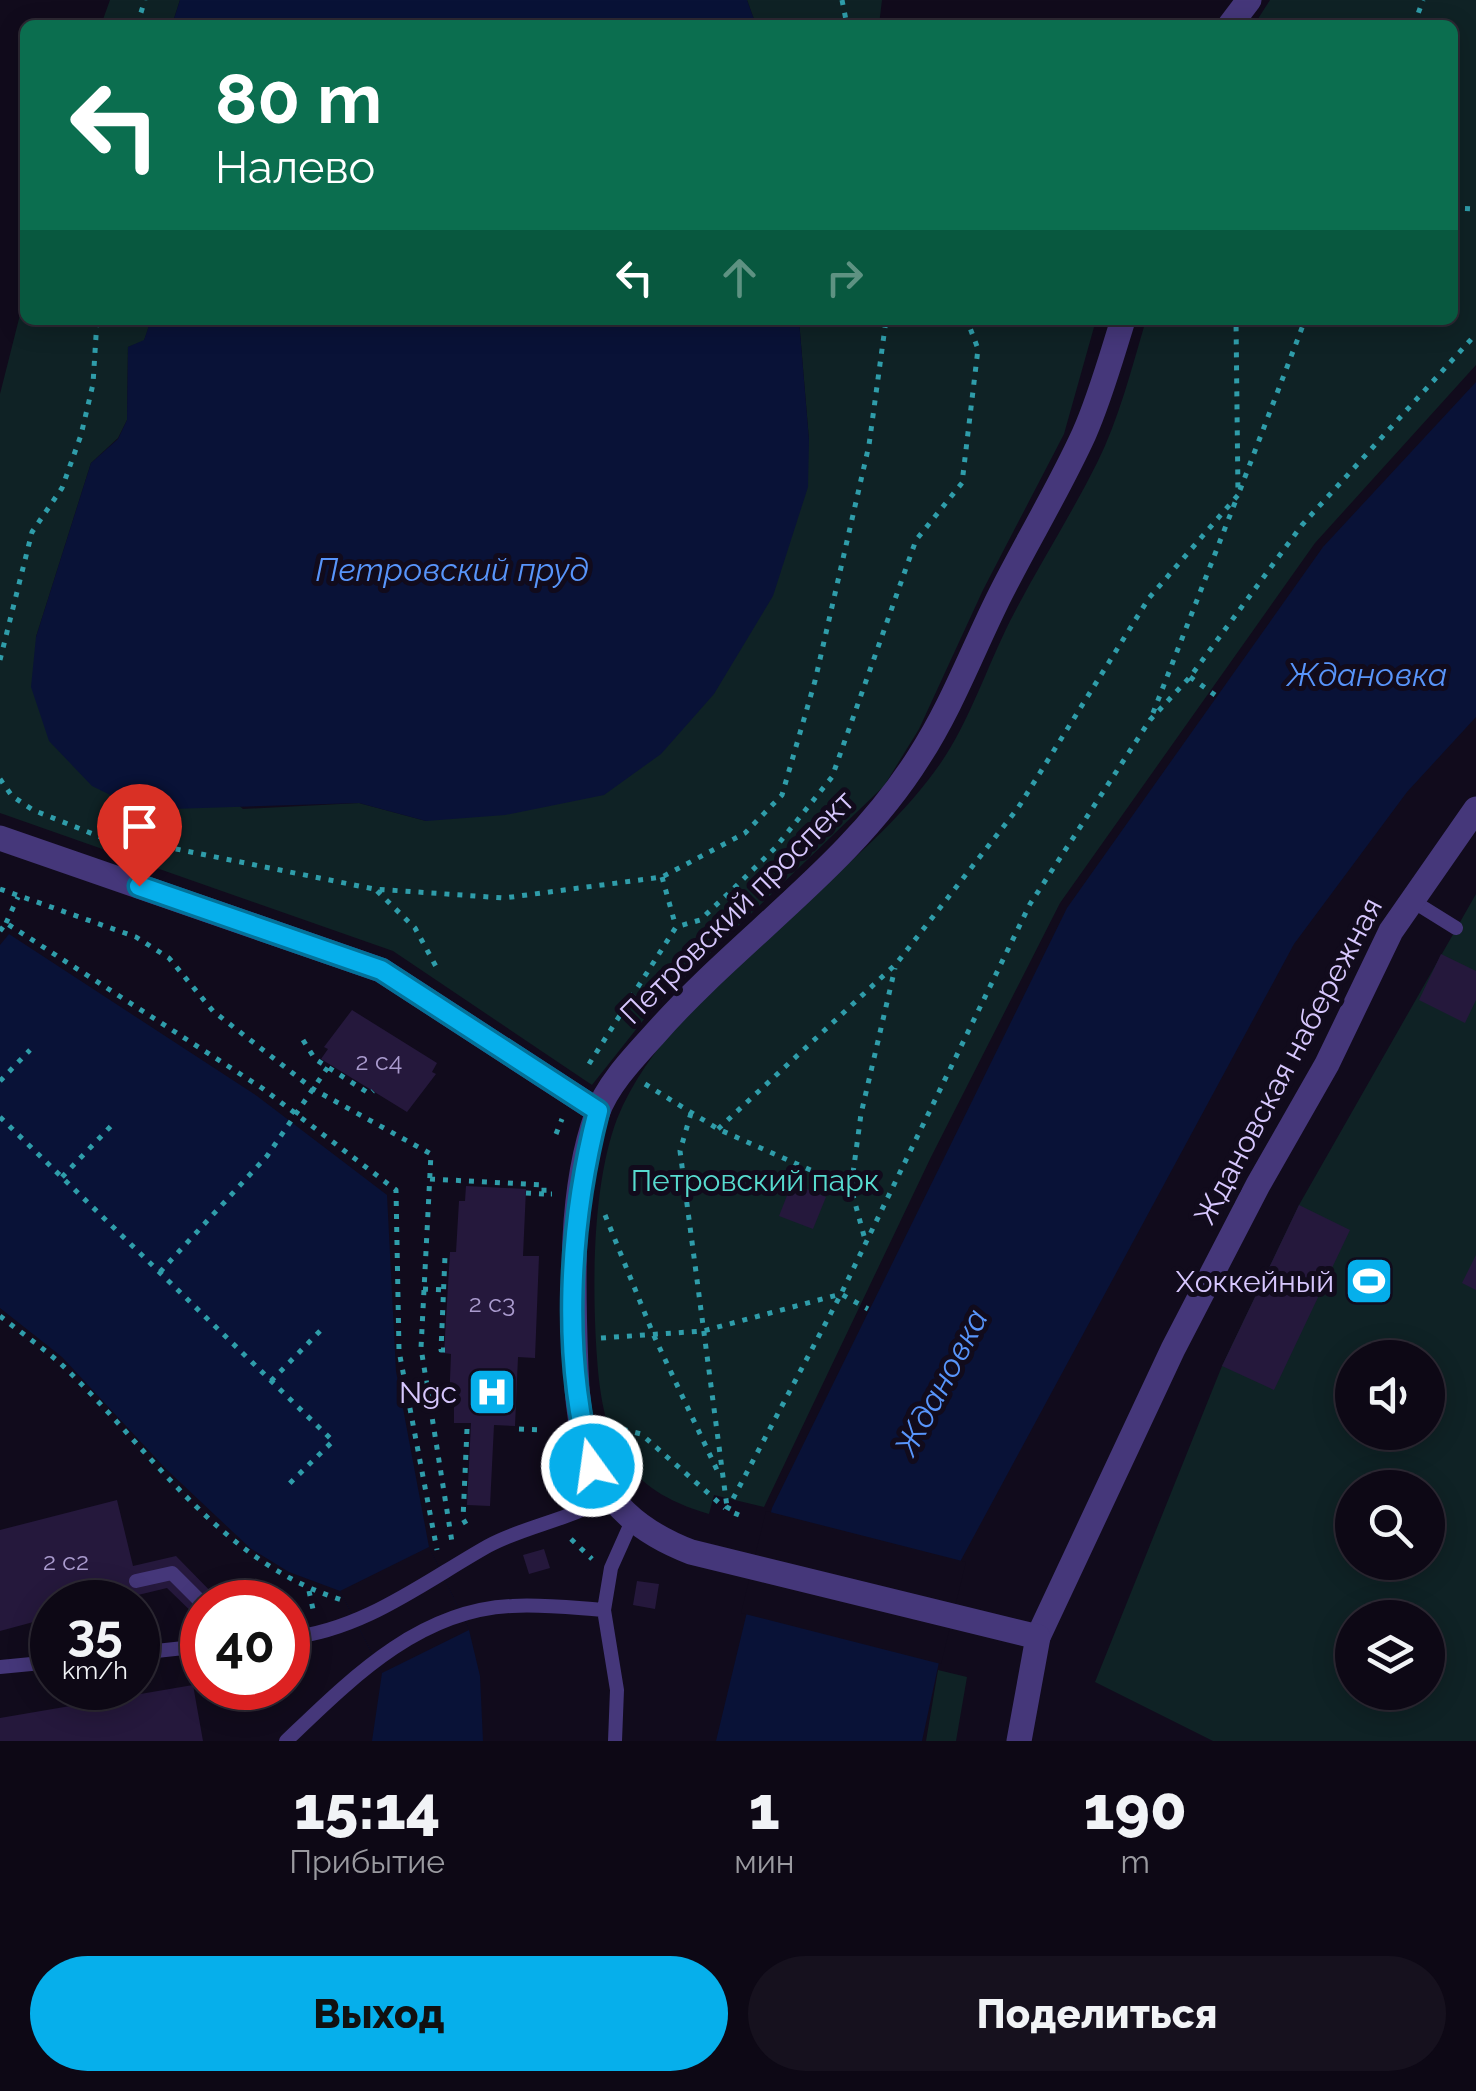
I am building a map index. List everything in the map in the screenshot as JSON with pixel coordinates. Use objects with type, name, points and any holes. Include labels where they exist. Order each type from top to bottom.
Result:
[{"type":"street","points":[[1234,20],[1249,0]]},
{"type":"street","name":"Петровский проспект","points":[[1038,1637],[729,1562],[657,1539],[632,1521],[608,1496],[592,1466],[581,1428],[574,1339],[583,1168],[598,1111],[632,1059],[666,1020],[852,842],[918,760],[1084,432],[1121,325]]},
{"type":"street","name":"Ждановская набережная","points":[[1019,1741],[1038,1637],[1173,1350],[1410,900],[1476,809]]},
{"type":"street","points":[[0,838],[381,970],[598,1111]]},
{"type":"lane","points":[[1410,900],[1456,928]]},
{"type":"lane","points":[[310,1632],[356,1621],[444,1576],[490,1545],[558,1521],[608,1496]]},
{"type":"lane","points":[[616,1741],[617,1690],[604,1610],[611,1568],[632,1521]]},
{"type":"lane","points":[[140,1580],[172,1572],[180,1581]]},
{"type":"lane","points":[[286,1741],[374,1658],[462,1614],[510,1606],[604,1610]]},
{"type":"lane","points":[[0,1667],[30,1664]]},
{"type":"path","points":[[0,660],[32,532],[62,488],[81,435],[94,384],[97,325]]},
{"type":"path","points":[[0,779],[12,796],[33,810],[108,840],[176,849],[374,888],[504,898],[662,877],[745,833],[782,795],[815,681],[865,463],[885,325]]},
{"type":"path","points":[[556,1134],[571,1094],[676,928],[700,920],[732,890],[775,848],[832,777],[916,540],[962,484],[978,349],[969,325]]},
{"type":"path","points":[[718,1130],[896,964],[1018,808],[1150,598],[1238,495],[1236,325]]},
{"type":"path","points":[[1150,720],[1303,325]]},
{"type":"path","points":[[727,1510],[840,1294],[1030,904],[1150,720],[1190,677],[1302,525],[1476,334]]},
{"type":"path","points":[[1190,677],[1215,696]]},
{"type":"path","points":[[662,877],[676,928]]},
{"type":"path","points":[[374,888],[415,928],[451,993],[446,1012]]},
{"type":"path","points":[[0,889],[102,923],[169,958],[213,1011],[313,1089],[431,1154],[420,1348],[454,1541],[438,1548]]},
{"type":"path","points":[[0,931],[18,897]]},
{"type":"path","points":[[6,923],[296,1113],[396,1190],[399,1350],[410,1428],[438,1548],[434,1558]]},
{"type":"path","points":[[865,1239],[851,1188],[861,1114],[896,964]]},
{"type":"path","points":[[303,1040],[315,1059],[370,1094],[373,1091]]},
{"type":"path","points":[[0,1081],[30,1050]]},
{"type":"path","points":[[160,1272],[267,1156],[328,1067]]},
{"type":"path","points":[[692,1114],[680,1151],[727,1510]]},
{"type":"path","points":[[0,1118],[333,1441],[289,1484]]},
{"type":"path","points":[[62,1177],[111,1126]]},
{"type":"path","points":[[430,1179],[544,1185],[544,1194]]},
{"type":"path","points":[[526,1193],[552,1194]]},
{"type":"path","points":[[601,1209],[612,1224],[654,1336],[721,1477]]},
{"type":"path","points":[[445,1350],[441,1350],[445,1256],[449,1256]]},
{"type":"path","points":[[423,1289],[444,1290]]},
{"type":"path","points":[[596,1338],[702,1331],[840,1294],[868,1309]]},
{"type":"path","points":[[0,1316],[60,1364],[163,1475],[246,1552],[286,1579],[346,1602]]},
{"type":"path","points":[[271,1380],[324,1327]]},
{"type":"path","points":[[603,1426],[624,1426],[641,1434],[727,1510],[739,1515]]},
{"type":"path","points":[[519,1428],[545,1430]]},
{"type":"path","points":[[467,1429],[463,1519],[471,1533]]},
{"type":"path","points":[[558,1521],[586,1556],[611,1568]]},
{"type":"green space","points":[[110,0],[180,0],[174,20],[103,20]]},
{"type":"green space","points":[[747,0],[882,0],[880,20],[754,20]]},
{"type":"green space","name":"Петровский парк","points":[[1270,0],[1476,0],[1476,365],[1315,543],[1060,903],[931,1157],[764,1507],[714,1495],[709,1514],[680,1504],[656,1491],[623,1458],[605,1415],[597,1358],[596,1237],[603,1174],[617,1119],[653,1056],[703,997],[881,832],[940,764],[969,712],[1010,621],[1105,446],[1144,325],[1458,325],[1458,20],[1257,20]]},
{"type":"green space","name":"Петровский парк","points":[[20,315],[20,325],[149,325],[144,341],[128,347],[127,420],[118,438],[91,463],[36,637],[243,809],[359,803],[426,821],[809,440],[799,325],[1095,325],[1064,434],[983,590],[919,729],[884,786],[653,1008],[592,1085],[393,951],[0,813],[0,394]]},
{"type":"green space","name":"Хоккейный","points":[[1476,894],[1476,1741],[1213,1741],[1095,1682],[1222,1366],[1299,1205]]},
{"type":"green space","points":[[938,1670],[967,1677],[956,1741],[926,1741]]},
{"type":"water","points":[[180,0],[747,0],[754,20],[174,20]]},
{"type":"water","name":"Петровский пруд","points":[[149,325],[799,325],[809,440],[808,487],[773,596],[714,694],[661,754],[604,795],[505,815],[426,821],[359,803],[141,810],[92,786],[49,741],[31,687],[36,637],[91,463],[118,439],[127,420],[128,347],[144,340]]},
{"type":"water","name":"Ждановка","points":[[1476,382],[1476,717],[1407,792],[1294,944],[961,1560],[922,1741],[716,1741],[772,1508],[1067,908],[1323,547]]},
{"type":"water","points":[[9,934],[257,1096],[387,1195],[396,1371],[429,1547],[469,1630],[480,1676],[483,1741],[372,1741],[382,1673],[340,1591],[289,1572],[250,1548],[165,1468],[62,1357],[0,1308],[0,945]]},
{"type":"pier","points":[[766,1511],[966,1562],[941,1664],[741,1613]]},
{"type":"pier","points":[[429,1547],[469,1630],[382,1673],[340,1591]]},
{"type":"building","points":[[1441,954],[1476,971],[1476,1000],[1465,1023],[1419,1000]]},
{"type":"building","points":[[352,1010],[437,1063],[432,1072],[436,1074],[407,1112],[321,1059],[328,1049],[324,1047]]},
{"type":"building","points":[[792,1183],[826,1197],[813,1229],[779,1216]]},
{"type":"building","points":[[466,1186],[526,1189],[523,1256],[539,1256],[535,1358],[518,1357],[515,1426],[494,1425],[490,1506],[467,1505],[471,1423],[454,1423],[454,1406],[449,1405],[451,1354],[444,1353],[450,1252],[456,1252],[459,1201],[465,1201]]},
{"type":"building","points":[[1299,1205],[1350,1230],[1274,1390],[1222,1366]]},
{"type":"building","points":[[1476,1255],[1476,1290],[1462,1283]]},
{"type":"building","points":[[117,1500],[133,1566],[176,1556],[199,1580],[180,1580],[180,1601],[167,1588],[160,1590],[160,1580],[30,1580],[30,1623],[0,1631],[0,1530]]},
{"type":"building","points":[[544,1549],[550,1568],[529,1574],[523,1555]]},
{"type":"building","points":[[637,1581],[659,1584],[655,1609],[633,1605]]},
{"type":"building","points":[[180,1687],[180,1710],[197,1710],[203,1741],[0,1741],[0,1718],[47,1710],[160,1710],[160,1691]]},
{"type":"place","name":"Хоккейный","points":[[1369,1281]]},
{"type":"place","name":"Ngc","points":[[492,1392]]},
{"type":"route","points":[[139,886],[381,970],[598,1111],[583,1168],[574,1339],[581,1428],[592,1466]]}]
